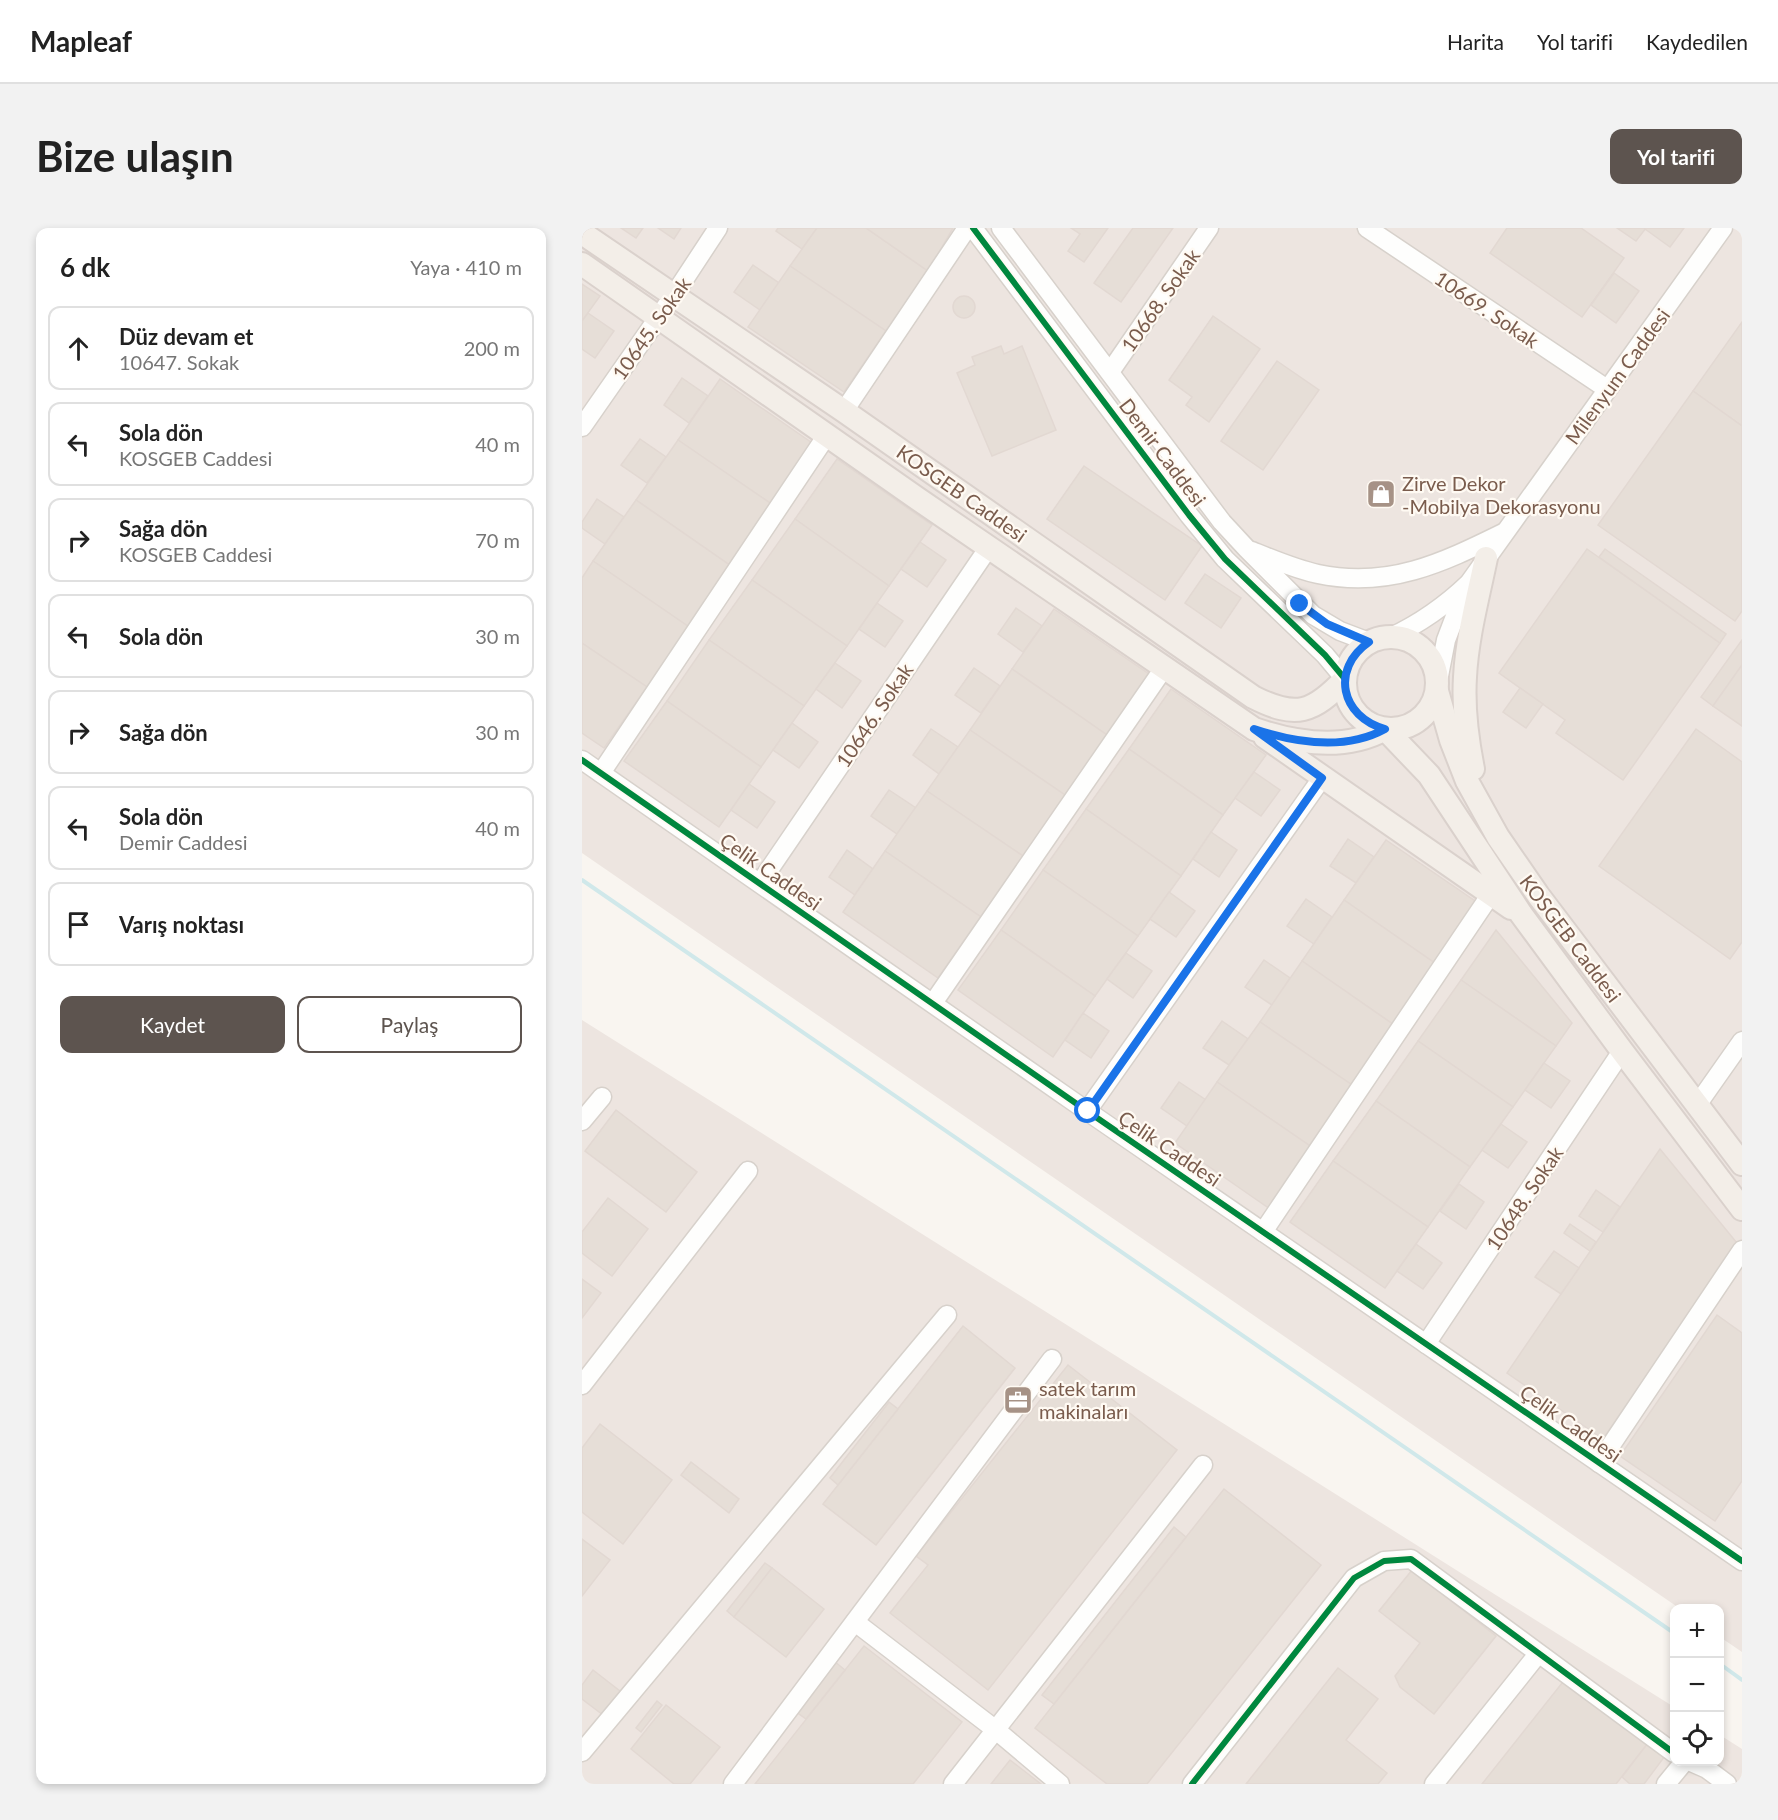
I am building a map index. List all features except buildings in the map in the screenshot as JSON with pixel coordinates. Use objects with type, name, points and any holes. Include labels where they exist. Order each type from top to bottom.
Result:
[{"type":"main road","name":"KOSGEB Caddesi","points":[[582,232],[844,411],[1253,697],[1269,705],[1300,710],[1314,707],[1327,699],[1345,679]]},
{"type":"main road","name":"KOSGEB Caddesi","points":[[582,264],[1521,914]]},
{"type":"main road","points":[[1482,812],[1468,738],[1464,678],[1471,628],[1486,558]]},
{"type":"main road","points":[[1391,637],[1408,640],[1423,650],[1433,664],[1437,686],[1430,708],[1418,720],[1403,728],[1385,729],[1374,726],[1355,712],[1349,702],[1345,679],[1347,670],[1355,654],[1369,642],[1391,637]]},
{"type":"main road","name":"KOSGEB Caddesi","points":[[1437,686],[1458,761],[1482,812],[1538,895],[1742,1164]]},
{"type":"main road","name":"KOSGEB Caddesi","points":[[1254,729],[1287,739],[1326,742],[1359,740],[1385,729],[1429,775],[1521,914],[1742,1209]]},
{"type":"street","name":"10645. Sokak","points":[[582,427],[718,228]]},
{"type":"street","points":[[844,411],[967,228]]},
{"type":"street","name":"Demir Caddesi","points":[[973,228],[1189,515],[1225,559],[1325,655],[1345,679]]},
{"type":"street","name":"Demir Caddesi","points":[[1001,228],[1210,507],[1247,549],[1313,615],[1340,631],[1369,642]]},
{"type":"street","name":"10668. Sokak","points":[[1110,372],[1209,228]]},
{"type":"street","name":"10669. Sokak","points":[[1367,228],[1607,389]]},
{"type":"street","name":"Milenyum Caddesi","points":[[1391,637],[1429,617],[1449,602],[1468,583],[1723,228]]},
{"type":"street","points":[[601,773],[827,435]]},
{"type":"street","points":[[1247,549],[1294,568],[1318,574],[1365,579],[1389,577],[1420,569],[1449,559],[1504,533]]},
{"type":"street","name":"10646. Sokak","points":[[759,883],[989,547]]},
{"type":"street","name":"Milenyum Caddesi","points":[[1437,686],[1446,639],[1468,583]]},
{"type":"street","points":[[933,1004],[1164,668]]},
{"type":"street","name":"Çelik Caddesi","points":[[582,760],[1742,1561]]},
{"type":"street","points":[[1088,1111],[1322,778]]},
{"type":"street","points":[[1263,1232],[1491,894]]},
{"type":"street","points":[[1696,1104],[1742,1041]]},
{"type":"street","name":"10648. Sokak","points":[[1426,1344],[1622,1051]]},
{"type":"street","points":[[582,1121],[602,1097]]},
{"type":"street","points":[[582,1385],[748,1171]]},
{"type":"street","points":[[1599,1463],[1742,1250]]},
{"type":"street","points":[[582,1752],[947,1315]]},
{"type":"street","points":[[733,1784],[1052,1359]]},
{"type":"street","points":[[953,1784],[1203,1465]]},
{"type":"street","points":[[1192,1784],[1354,1578],[1384,1561],[1411,1559],[1670,1751]]},
{"type":"street","points":[[855,1622],[996,1730],[1060,1784]]},
{"type":"street","points":[[1434,1784],[1538,1654]]},
{"type":"street","points":[[1666,1784],[1680,1766]]},
{"type":"street","points":[[1701,1766],[1727,1784]]},
{"type":"shaded area","points":[[582,228],[1742,228],[1742,1652],[1724,1640],[1724,1604],[1673,1604],[582,853]]},
{"type":"shaded area","points":[[582,1020],[1670,1704],[1670,1766],[1724,1766],[1724,1738],[1742,1749],[1742,1784],[582,1784]]},
{"type":"waterway","points":[[582,880],[1670,1630]]},
{"type":"waterway","points":[[1724,1667],[1742,1680]]},
{"type":"cycle path","points":[[973,228],[1189,515],[1225,559],[1325,655],[1345,679]]},
{"type":"cycle path","points":[[582,760],[1087,1111],[1742,1561]]},
{"type":"cycle path","points":[[1192,1784],[1354,1578],[1384,1561],[1411,1559],[1670,1750]]},
{"type":"place","name":"Zirve Dekor -Mobilya Dekorasyonu","points":[[1381,494]]},
{"type":"place","name":"satek tarım makinaları","points":[[1018,1400]]},
{"type":"route","points":[[1088,1111],[1322,778],[1254,729],[1287,739],[1326,742],[1359,740],[1385,729],[1374,726],[1355,712],[1346,691],[1345,679],[1350,662],[1361,647],[1369,642],[1327,624],[1300,604]]}]
